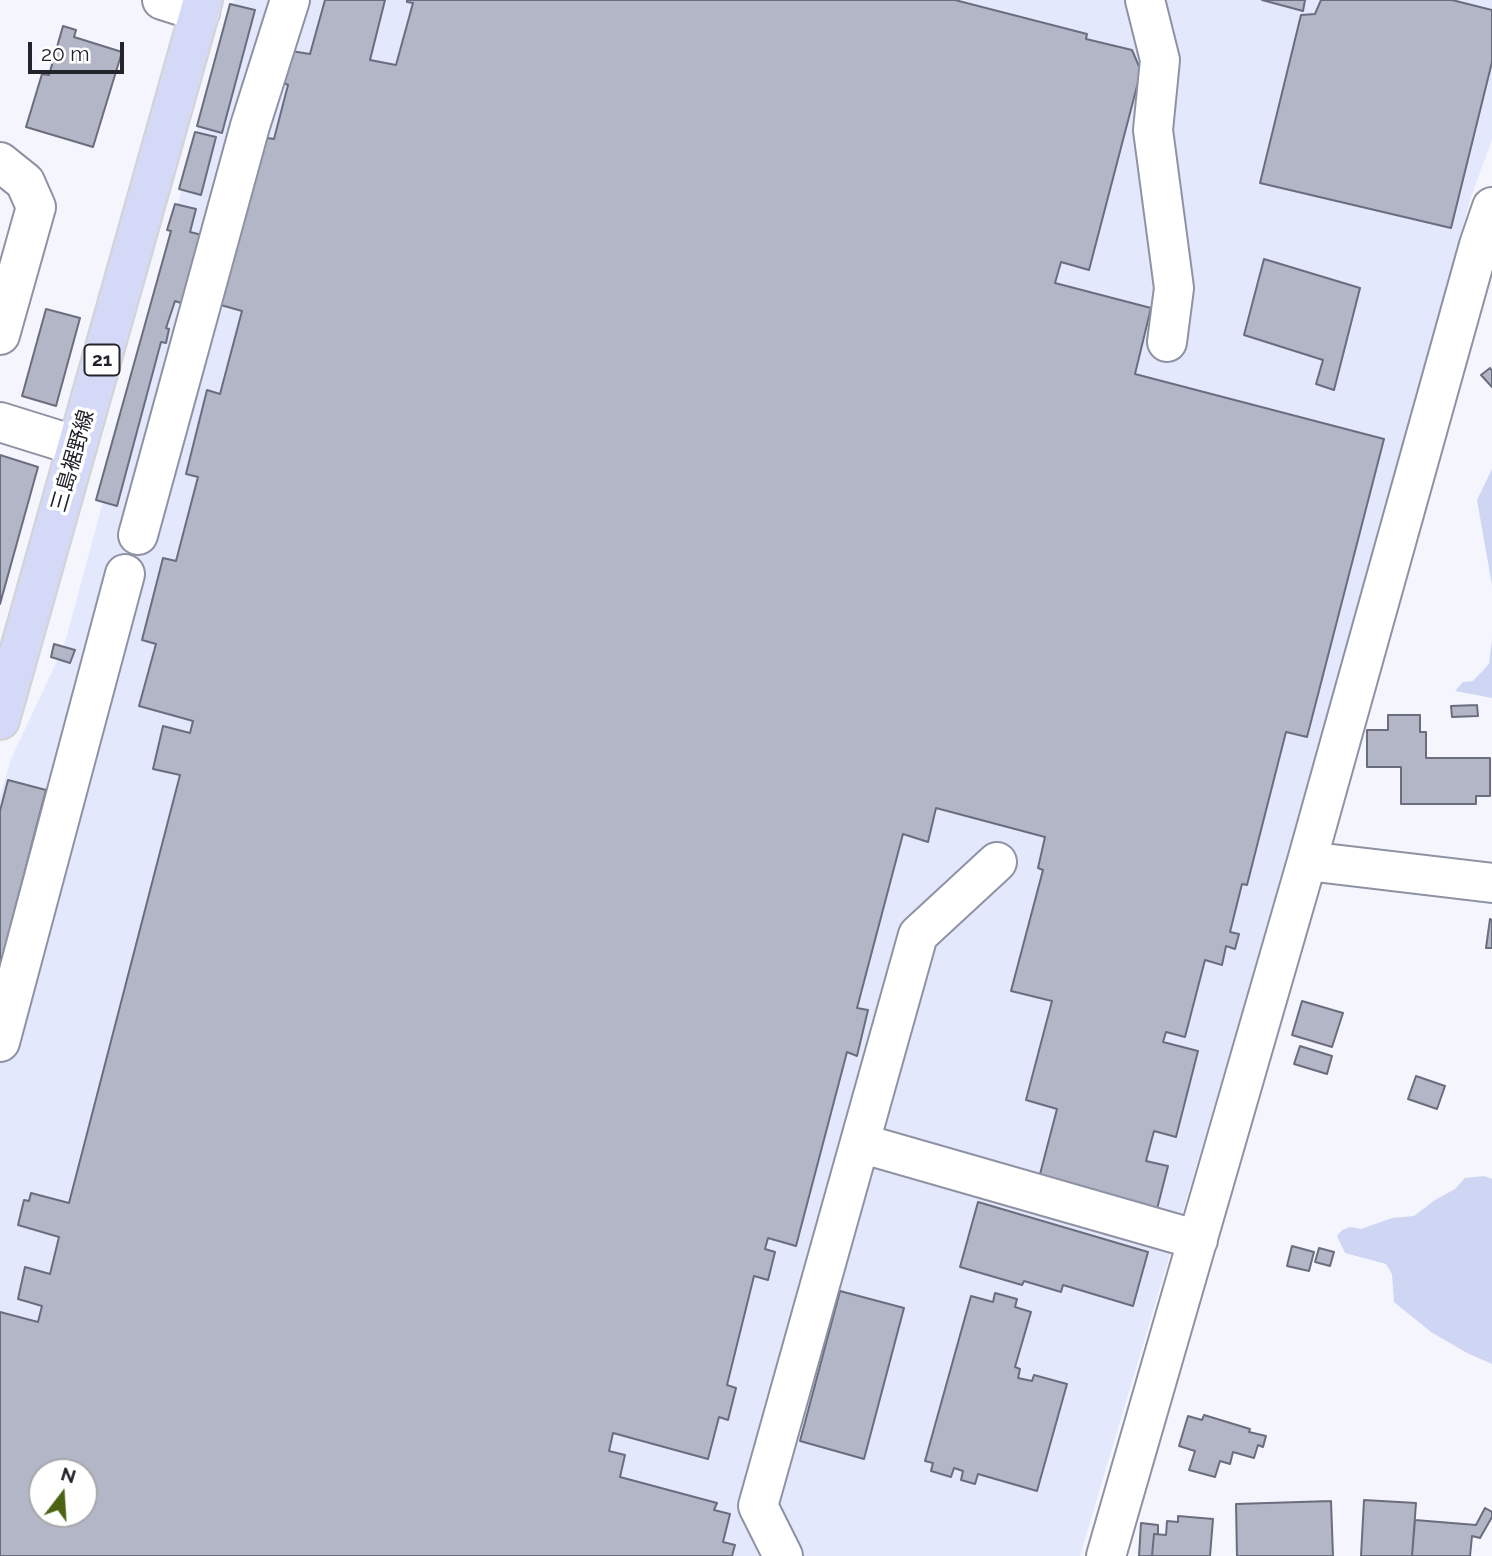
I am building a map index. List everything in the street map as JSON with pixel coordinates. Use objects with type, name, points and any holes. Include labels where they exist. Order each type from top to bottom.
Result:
[{"type":"main road","name":"三島裾野線","points":[[2,705],[202,6]]},
{"type":"street","points":[[162,0],[202,6]]},
{"type":"street","points":[[138,535],[250,126],[290,0]]},
{"type":"street","points":[[1145,0],[1160,60],[1153,130],[1174,288],[1167,342]]},
{"type":"street","points":[[0,162],[25,182],[36,207],[0,334]]},
{"type":"street","points":[[1107,1556],[1492,207]]},
{"type":"street","points":[[0,422],[77,446]]},
{"type":"street","points":[[0,1042],[125,574]]},
{"type":"street","points":[[1307,861],[1492,883]]},
{"type":"street","points":[[783,1556],[758,1506],[918,935],[997,862]]},
{"type":"street","points":[[860,1143],[1198,1240]]},
{"type":"shaded area","points":[[234,0],[1492,0],[1492,140],[1471,197],[1294,838],[1080,1556],[0,1556],[0,797],[11,759],[64,646],[213,66]]},
{"type":"shaded area","points":[[1492,469],[1492,585],[1477,500]]},
{"type":"shaded area","points":[[1492,639],[1492,698],[1455,691],[1463,682],[1473,681],[1489,664]]},
{"type":"shaded area","points":[[1484,1176],[1492,1179],[1492,1364],[1431,1332],[1394,1302],[1392,1274],[1386,1264],[1345,1253],[1337,1236],[1350,1227],[1361,1229],[1392,1218],[1414,1216],[1455,1189],[1465,1178]]},
{"type":"building","points":[[325,0],[385,0],[370,60],[396,65],[413,3],[407,0],[955,0],[1087,34],[1086,39],[1132,50],[1141,71],[1089,270],[1061,262],[1055,283],[1151,308],[1135,374],[1384,439],[1307,737],[1286,732],[1247,885],[1242,884],[1230,932],[1239,934],[1235,949],[1226,946],[1222,965],[1205,960],[1185,1037],[1166,1032],[1163,1042],[1198,1051],[1176,1137],[1154,1131],[1146,1161],[1168,1166],[1157,1209],[1039,1178],[1057,1109],[1026,1100],[1052,1001],[1011,991],[1043,870],[1038,868],[1045,837],[936,808],[928,842],[903,834],[857,1008],[868,1010],[857,1056],[847,1052],[796,1246],[768,1238],[765,1249],[775,1252],[768,1280],[754,1276],[727,1385],[736,1388],[728,1420],[719,1417],[708,1459],[613,1433],[609,1451],[625,1455],[620,1477],[717,1503],[714,1510],[730,1514],[723,1542],[735,1545],[732,1556],[0,1556],[0,1312],[38,1322],[42,1306],[18,1299],[25,1267],[50,1274],[59,1237],[18,1225],[24,1200],[29,1201],[31,1193],[69,1203],[180,775],[153,769],[163,726],[190,733],[193,721],[139,706],[156,644],[142,640],[163,558],[176,561],[198,477],[186,474],[207,390],[220,394],[242,311],[210,302],[255,136],[274,139],[288,85],[284,83],[291,51],[310,54]]},
{"type":"building","points":[[1262,0],[1305,0],[1303,11]]},
{"type":"building","points":[[1321,0],[1452,0],[1492,10],[1492,62],[1451,228],[1260,183],[1301,15],[1315,14]]},
{"type":"building","points":[[230,4],[255,10],[222,133],[197,126]]},
{"type":"building","points":[[63,26],[76,30],[74,37],[122,52],[93,147],[26,127],[42,74],[49,75]]},
{"type":"building","points":[[195,132],[216,137],[201,195],[179,189]]},
{"type":"building","points":[[175,204],[196,209],[190,232],[202,235],[184,304],[175,301],[166,328],[169,329],[166,343],[161,342],[117,506],[96,500],[171,231],[167,230]]},
{"type":"building","points":[[1264,259],[1360,288],[1334,390],[1316,384],[1323,360],[1244,335]]},
{"type":"building","points":[[46,309],[80,318],[56,406],[22,396]]},
{"type":"building","points":[[1490,368],[1492,371],[1492,387],[1481,375]]},
{"type":"building","points":[[0,455],[38,467],[0,604]]},
{"type":"building","points":[[54,644],[75,650],[70,663],[51,657]]},
{"type":"building","points":[[1477,705],[1478,716],[1452,717],[1451,706]]},
{"type":"building","points":[[1388,715],[1420,715],[1420,732],[1426,732],[1426,758],[1490,758],[1490,796],[1476,796],[1476,804],[1401,804],[1401,767],[1367,767],[1367,730],[1388,730]]},
{"type":"building","points":[[8,780],[46,790],[0,967],[0,811]]},
{"type":"building","points":[[1490,919],[1492,948],[1486,948]]},
{"type":"building","points":[[1302,1001],[1343,1013],[1332,1047],[1292,1035]]},
{"type":"building","points":[[1300,1046],[1332,1056],[1327,1074],[1294,1064]]},
{"type":"building","points":[[1416,1076],[1445,1086],[1437,1109],[1408,1099]]},
{"type":"building","points":[[978,1202],[1148,1252],[1133,1306],[1063,1285],[1061,1292],[1024,1281],[1022,1285],[960,1267]]},
{"type":"building","points":[[1292,1246],[1314,1252],[1309,1271],[1287,1266]]},
{"type":"building","points":[[1319,1248],[1334,1252],[1330,1266],[1315,1262]]},
{"type":"building","points":[[840,1291],[904,1308],[864,1459],[800,1441]]},
{"type":"building","points":[[995,1293],[1017,1299],[1015,1307],[1031,1312],[1015,1367],[1020,1369],[1018,1378],[1032,1381],[1034,1375],[1067,1384],[1037,1491],[978,1474],[975,1484],[961,1480],[963,1471],[954,1468],[951,1477],[931,1471],[933,1463],[925,1461],[971,1296],[993,1302]]},
{"type":"building","points":[[1204,1415],[1266,1436],[1263,1447],[1258,1445],[1254,1458],[1233,1452],[1230,1464],[1220,1461],[1215,1477],[1189,1470],[1195,1451],[1179,1446],[1188,1416],[1202,1420]]},
{"type":"building","points":[[1364,1500],[1416,1503],[1412,1556],[1361,1556]]},
{"type":"building","points":[[1331,1501],[1333,1556],[1237,1556],[1236,1504]]},
{"type":"building","points":[[1485,1508],[1492,1512],[1492,1517],[1480,1538],[1472,1536],[1470,1556],[1412,1556],[1415,1520],[1476,1525]]},
{"type":"building","points":[[1178,1516],[1213,1519],[1210,1556],[1152,1556],[1154,1534],[1166,1535],[1167,1521],[1178,1522]]},
{"type":"building","points":[[1141,1523],[1158,1525],[1158,1534],[1154,1534],[1152,1556],[1139,1556]]}]
